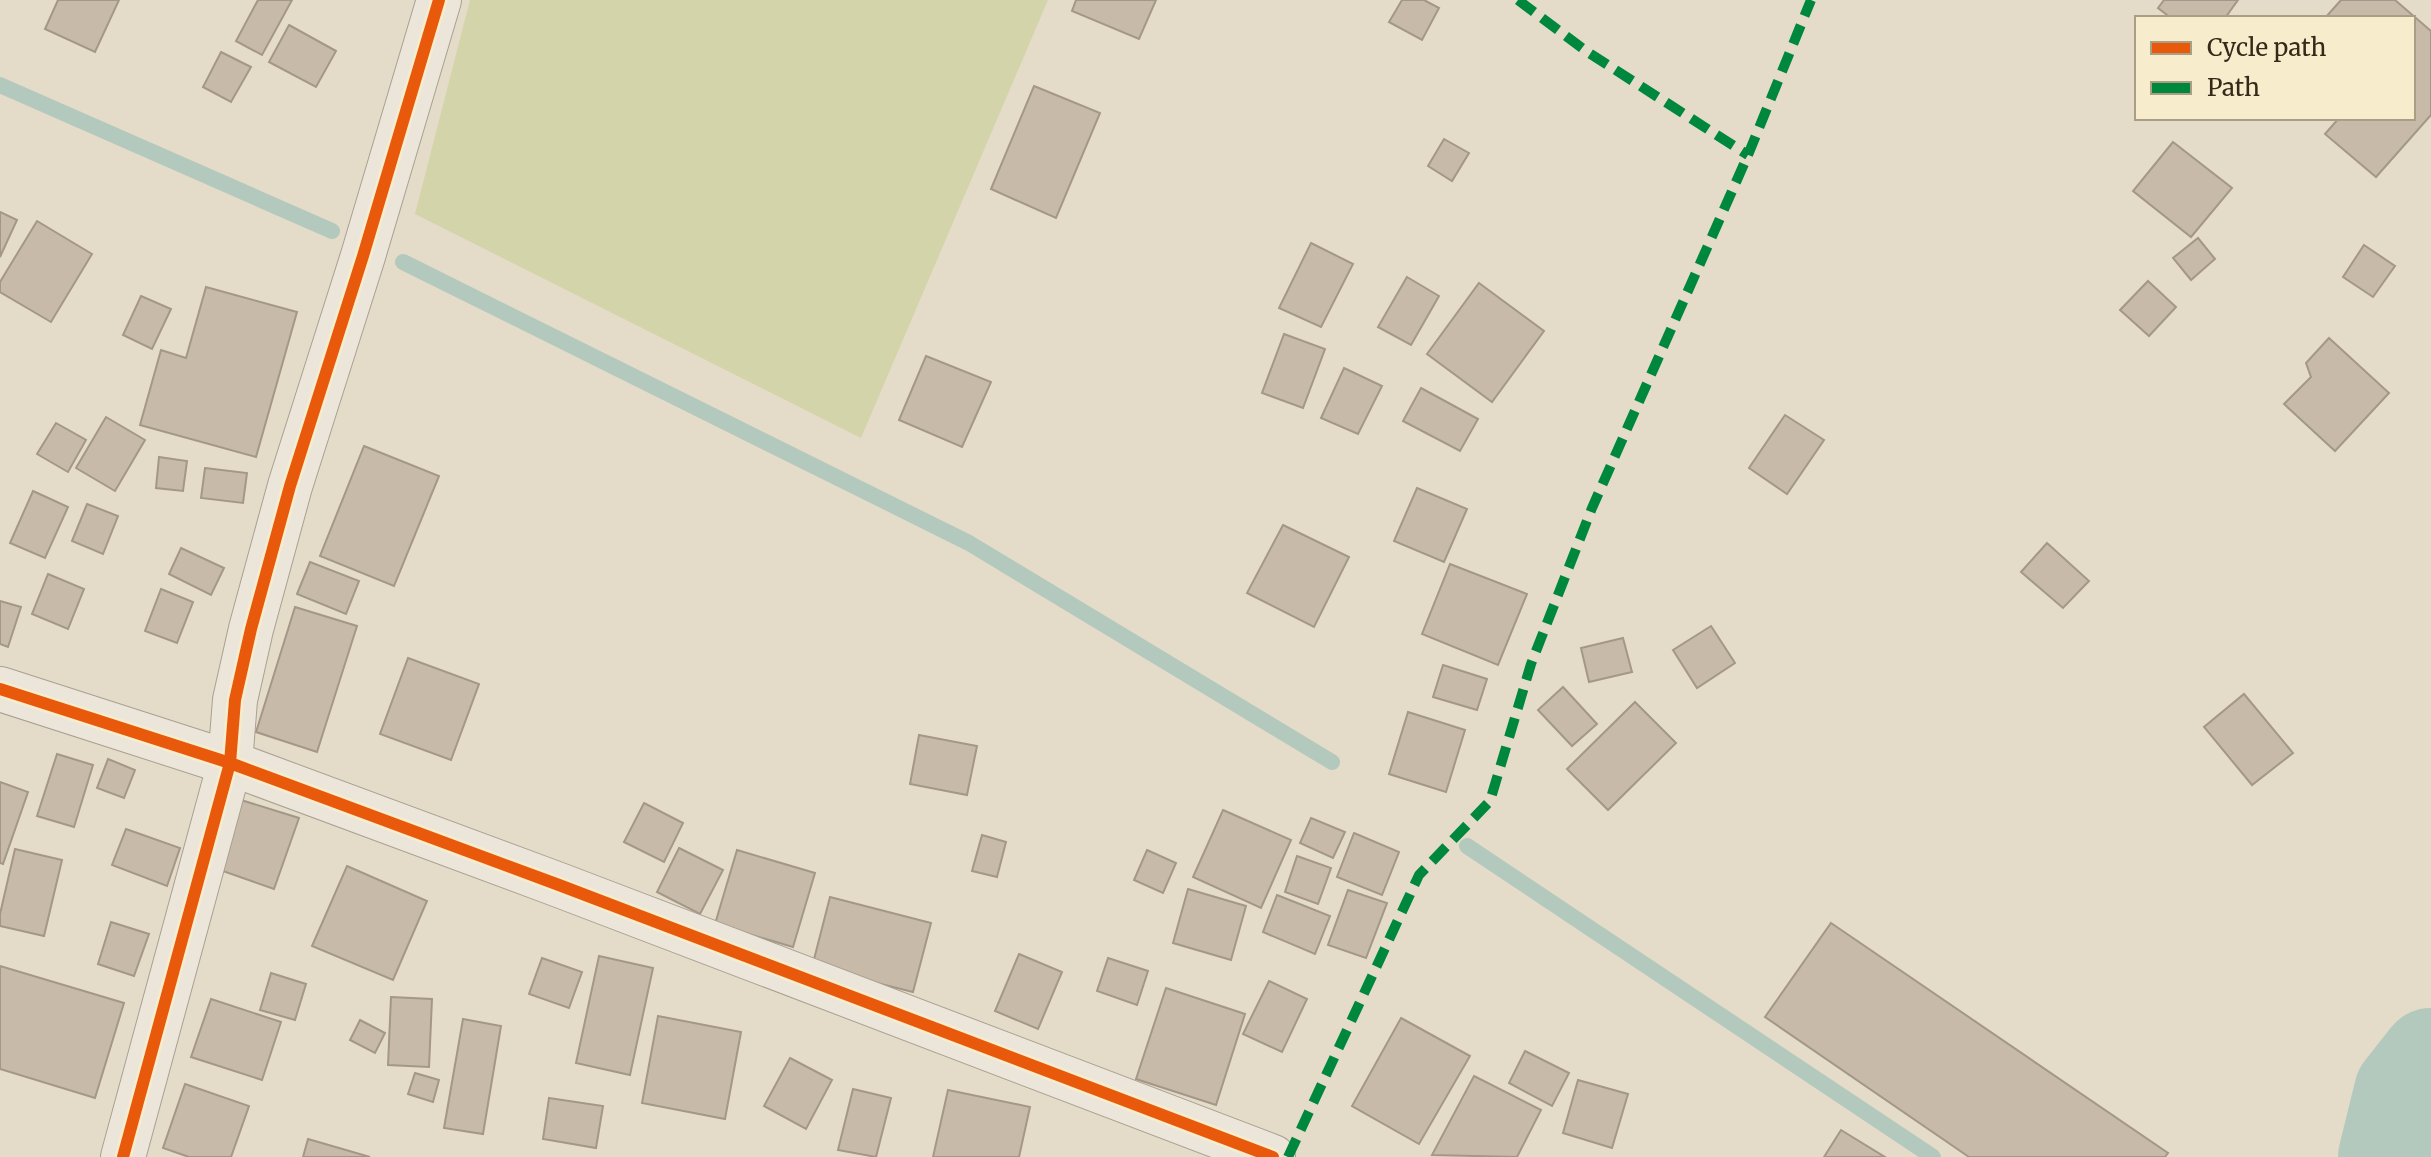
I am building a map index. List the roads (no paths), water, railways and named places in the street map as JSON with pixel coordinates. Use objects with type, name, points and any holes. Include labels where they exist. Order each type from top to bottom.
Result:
[{"type":"street","points":[[123,1157],[230,763],[235,700],[290,486],[439,0]]},
{"type":"street","points":[[0,689],[230,763],[1273,1157]]},
{"type":"waterway","points":[[0,85],[332,231]]},
{"type":"waterway","points":[[403,262],[969,543],[1332,762]]},
{"type":"waterway","points":[[1467,846],[1933,1157]]},
{"type":"waterway","points":[[2389,1157],[2405,1092],[2431,1059]]}]
